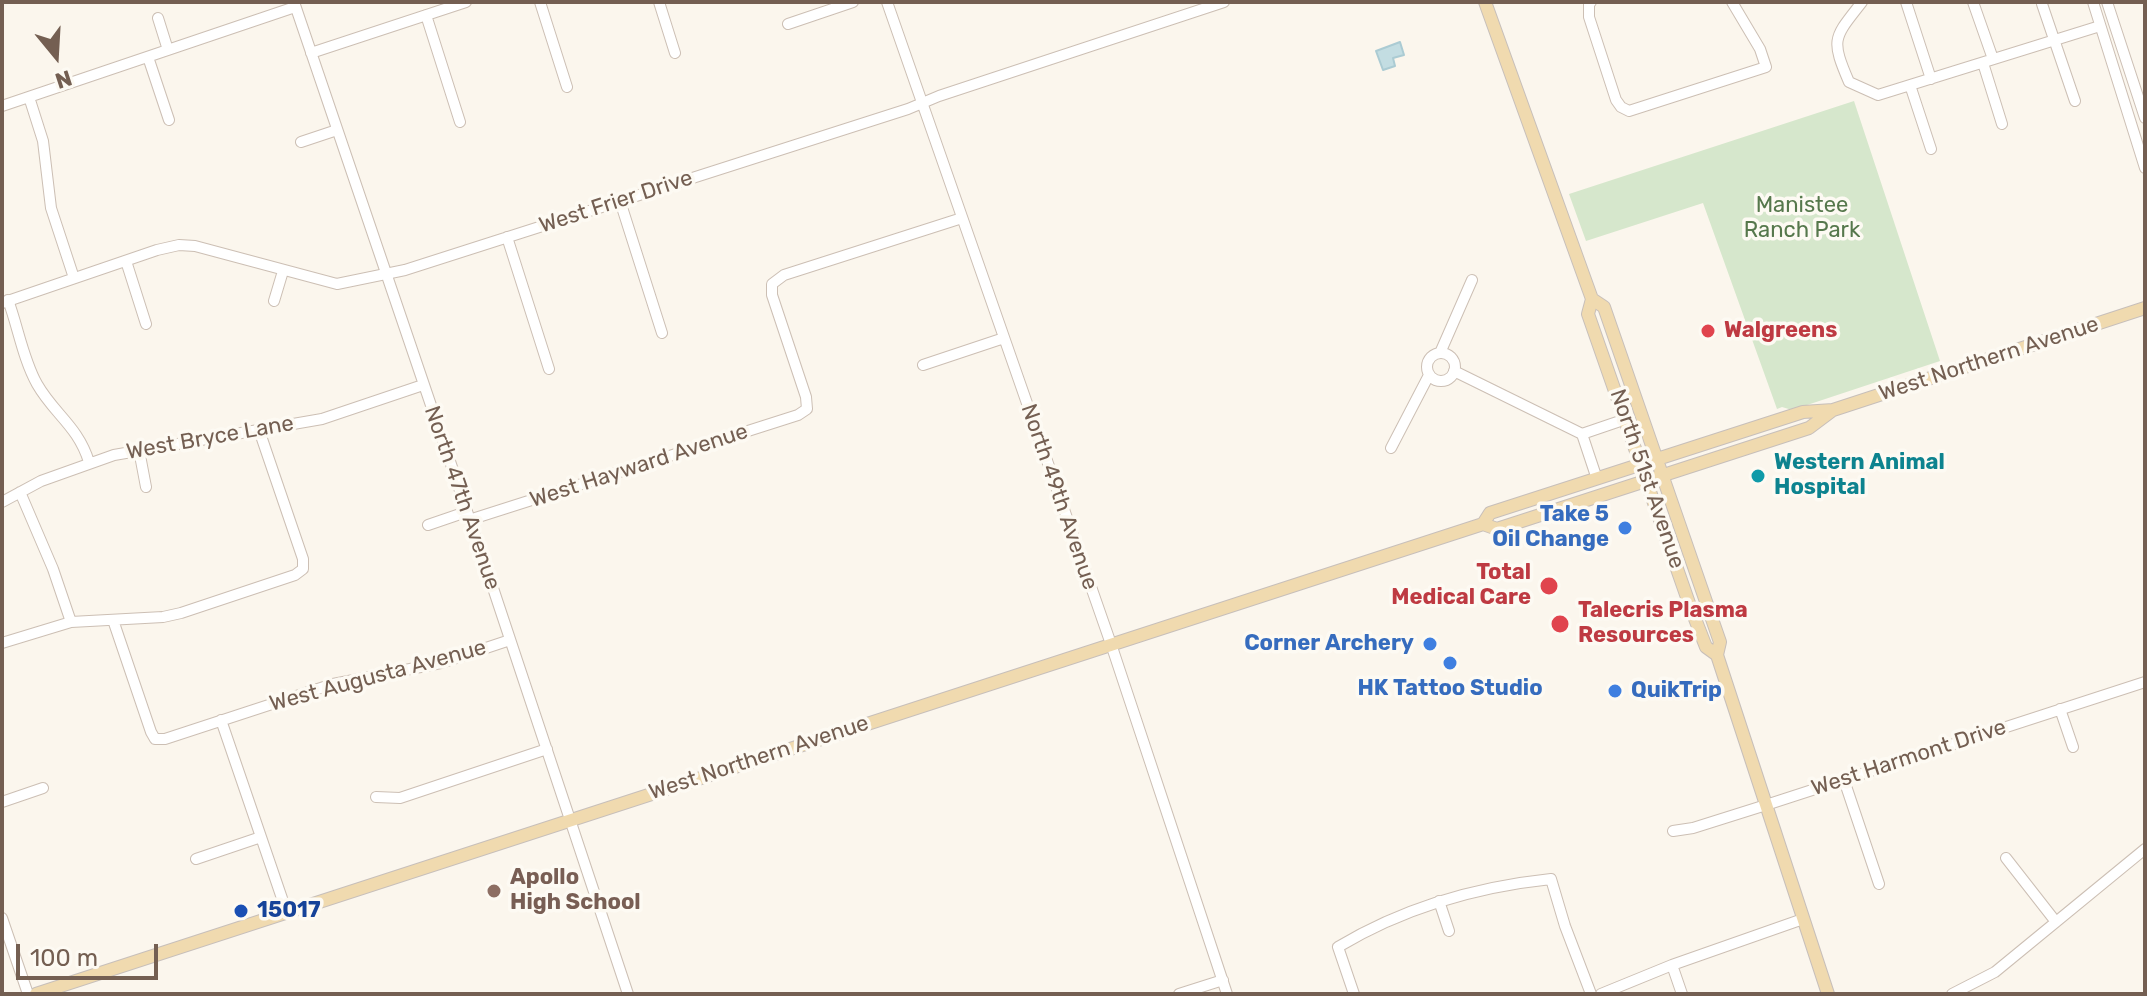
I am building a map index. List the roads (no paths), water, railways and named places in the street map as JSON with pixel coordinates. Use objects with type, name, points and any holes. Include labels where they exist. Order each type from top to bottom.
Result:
[{"type":"main road","name":"North 51st Avenue","points":[[1485,2],[1592,299],[1588,314],[1706,647],[1717,655]]},
{"type":"main road","name":"North 51st Avenue","points":[[1592,299],[1604,307],[1664,475],[1720,642],[1717,655],[1828,994]]},
{"type":"main road","name":"West Northern Avenue","points":[[1483,524],[1490,513],[1803,412],[1833,410],[2145,308]]},
{"type":"main road","name":"West Northern Avenue","points":[[36,994],[1483,524],[1497,529],[1809,428],[1833,410]]},
{"type":"street","points":[[311,53],[466,2]]},
{"type":"street","points":[[540,2],[567,87]]},
{"type":"street","points":[[659,2],[675,53]]},
{"type":"street","points":[[788,24],[853,2]]},
{"type":"street","name":"North 49th Avenue","points":[[887,2],[1111,644],[1227,994]]},
{"type":"street","name":"West Frier Drive","points":[[5,301],[168,248],[195,246],[337,284],[405,270],[1224,2]]},
{"type":"street","points":[[1590,3],[1589,17],[1616,100],[1625,110],[1638,109],[1766,67],[1760,49],[1732,2]]},
{"type":"street","points":[[1862,2],[1835,41],[1849,82],[1878,95],[2100,26]]},
{"type":"street","points":[[1906,2],[1931,79]]},
{"type":"street","points":[[1973,2],[2002,124]]},
{"type":"street","points":[[2093,2],[2145,168]]},
{"type":"street","points":[[2107,2],[2145,118]]},
{"type":"street","points":[[2,106],[295,4]]},
{"type":"street","name":"North 47th Avenue","points":[[295,4],[628,994]]},
{"type":"street","points":[[2042,4],[2075,101]]},
{"type":"street","points":[[426,15],[460,122]]},
{"type":"street","points":[[158,18],[168,50]]},
{"type":"street","points":[[148,57],[169,120]]},
{"type":"street","points":[[2119,86],[2145,77]]},
{"type":"street","points":[[1910,85],[1931,149]]},
{"type":"street","points":[[29,97],[43,141],[51,208],[74,278]]},
{"type":"street","points":[[301,142],[337,130]]},
{"type":"street","points":[[620,201],[662,333]]},
{"type":"street","name":"West Hayward Avenue","points":[[428,525],[468,516],[798,415],[807,409],[806,397],[772,295],[772,284],[784,275],[962,218]]},
{"type":"street","points":[[507,237],[549,369]]},
{"type":"street","points":[[126,261],[146,324]]},
{"type":"street","points":[[274,301],[283,271]]},
{"type":"street","points":[[1391,448],[1429,375],[1428,361],[1440,353],[1472,280]]},
{"type":"street","points":[[5,301],[34,378],[79,435],[89,462]]},
{"type":"street","points":[[923,365],[1004,338]]},
{"type":"street","points":[[1429,375],[1440,381],[1449,378],[1454,371],[1451,358],[1440,353]]},
{"type":"street","points":[[1454,371],[1582,434],[1626,419]]},
{"type":"street","name":"West Bryce Lane","points":[[2,502],[89,462],[139,450],[333,416],[423,385]]},
{"type":"street","points":[[2,643],[71,622],[163,617],[181,613],[295,575],[303,569],[303,559],[259,430]]},
{"type":"street","points":[[1582,434],[1597,479]]},
{"type":"street","points":[[139,450],[146,487]]},
{"type":"street","points":[[20,492],[53,569],[71,622]]},
{"type":"street","name":"West Augusta Avenue","points":[[113,620],[155,739],[165,739],[354,678],[441,663],[510,640]]},
{"type":"street","name":"West Harmont Drive","points":[[1673,831],[1693,828],[1766,805],[2145,682]]},
{"type":"street","points":[[2060,709],[2073,747]]},
{"type":"street","points":[[221,720],[287,913]]},
{"type":"street","points":[[376,797],[400,798],[547,749]]},
{"type":"street","points":[[1844,780],[1879,884]]},
{"type":"street","points":[[2,802],[43,788]]},
{"type":"street","points":[[196,859],[261,837]]},
{"type":"street","points":[[1952,994],[1995,972],[2145,849]]},
{"type":"street","points":[[2006,858],[2056,922]]},
{"type":"street","points":[[1354,994],[1338,947],[1374,927],[1439,901],[1491,887],[1551,879],[1591,994]]},
{"type":"street","points":[[1439,901],[1449,931]]},
{"type":"street","points":[[2,918],[28,994]]},
{"type":"street","points":[[1601,994],[1672,965],[1803,919]]},
{"type":"street","points":[[1672,965],[1682,994]]},
{"type":"street","points":[[1179,994],[1223,980]]},
{"type":"water","points":[[1400,42],[1404,55],[1393,58],[1395,66],[1383,70],[1376,51]]},
{"type":"place","name":"Walgreens","points":[[1708,331]]},
{"type":"place","name":"Western Animal Hospital","points":[[1758,476]]},
{"type":"place","name":"Take 5 Oil Change","points":[[1625,528]]},
{"type":"place","name":"Total Medical Care","points":[[1549,586]]},
{"type":"place","name":"Talecris Plasma Resources","points":[[1560,624]]},
{"type":"place","name":"Corner Archery","points":[[1430,644]]},
{"type":"place","name":"HK Tattoo Studio","points":[[1450,663]]},
{"type":"place","name":"QuikTrip","points":[[1615,691]]},
{"type":"place","name":"Apollo High School","points":[[494,891]]},
{"type":"place","name":"15017","points":[[241,911]]},
{"type":"park label","name":"Manistee Ranch Park","points":[[1802,218]]}]
